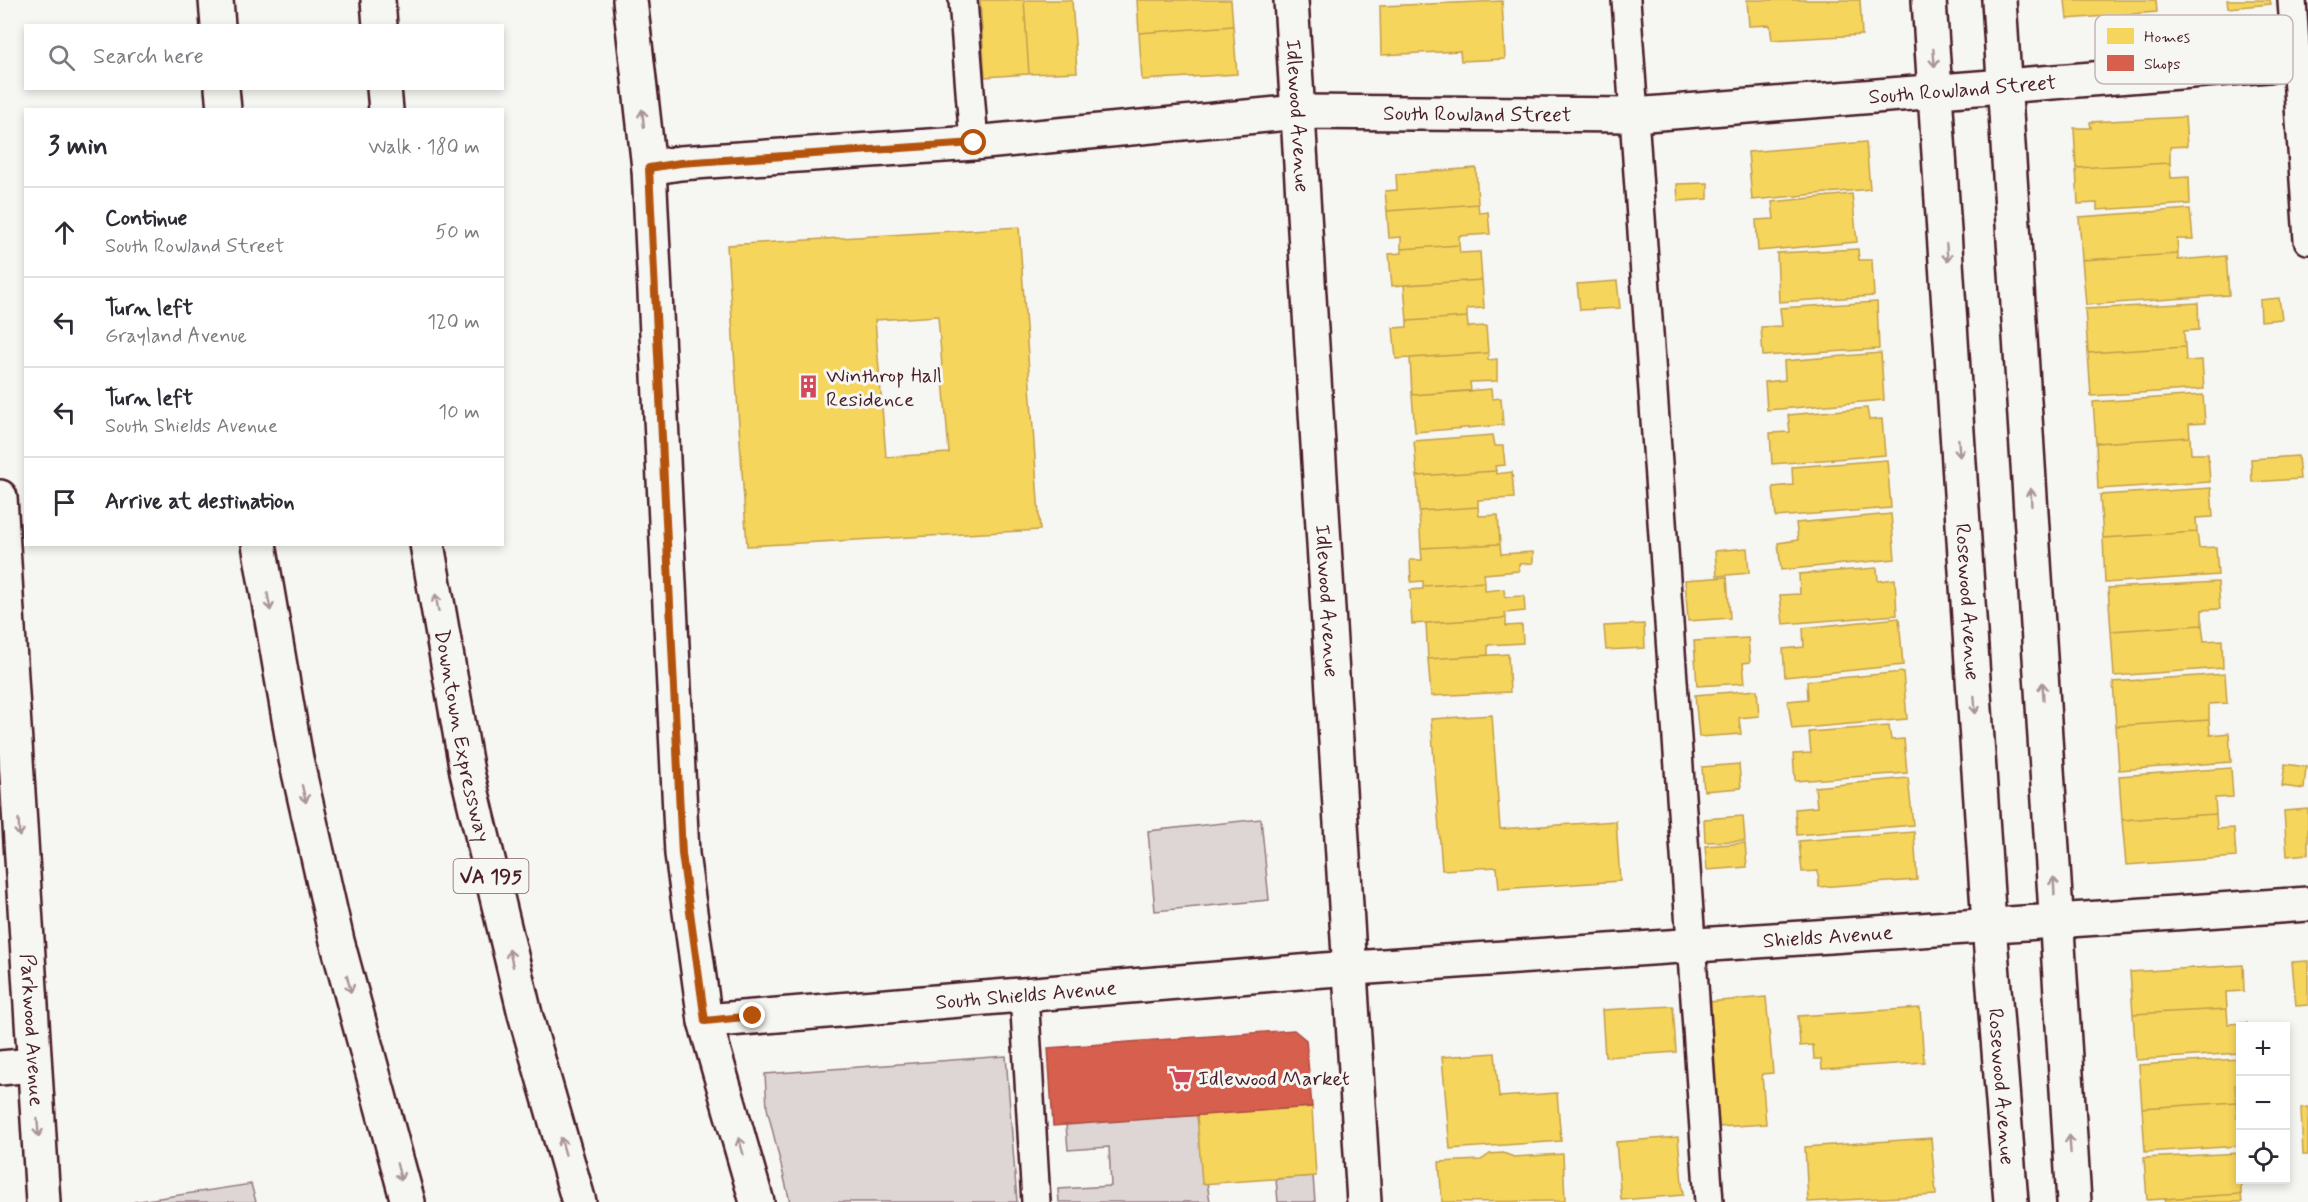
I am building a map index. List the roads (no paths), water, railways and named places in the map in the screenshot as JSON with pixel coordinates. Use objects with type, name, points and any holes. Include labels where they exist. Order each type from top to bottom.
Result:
[{"type":"main road","points":[[216,0],[218,24]]},
{"type":"main road","points":[[378,0],[380,24]]},
{"type":"main road","points":[[630,0],[649,168],[682,854],[705,1021],[757,1202]]},
{"type":"main road","name":"Idlewood Avenue","points":[[1291,0],[1364,1202]]},
{"type":"main road","name":"Rosewood Avenue","points":[[1929,0],[1989,926],[2011,1202]]},
{"type":"main road","points":[[1999,0],[2074,1202]]},
{"type":"main road","name":"South Rowland Street","points":[[649,168],[680,163],[974,143],[1299,112],[1634,115],[2095,79]]},
{"type":"main road","points":[[222,90],[224,108]]},
{"type":"main road","points":[[384,90],[386,108]]},
{"type":"main road","name":"Parkwood Avenue","points":[[0,497],[43,1202]]},
{"type":"main road","points":[[259,546],[298,770],[337,941],[408,1202]]},
{"type":"main road","name":"Downtown Expressway","points":[[427,546],[466,772],[525,1014],[579,1202]]},
{"type":"main road","name":"Shields Avenue","points":[[1349,969],[2308,904]]},
{"type":"main road","name":"South Shields Avenue","points":[[705,1021],[1024,993],[1349,969]]},
{"type":"main road","points":[[0,1068],[33,1065]]},
{"type":"lane","points":[[963,0],[974,143]]},
{"type":"lane","points":[[1626,0],[1709,1202]]},
{"type":"lane","points":[[2292,0],[2302,63],[2308,240]]},
{"type":"lane","points":[[1024,993],[1036,1202]]},
{"type":"place","name":"Winthrop Hall Residence","points":[[808,387]]},
{"type":"place","name":"Idlewood Market","points":[[1180,1078]]}]
